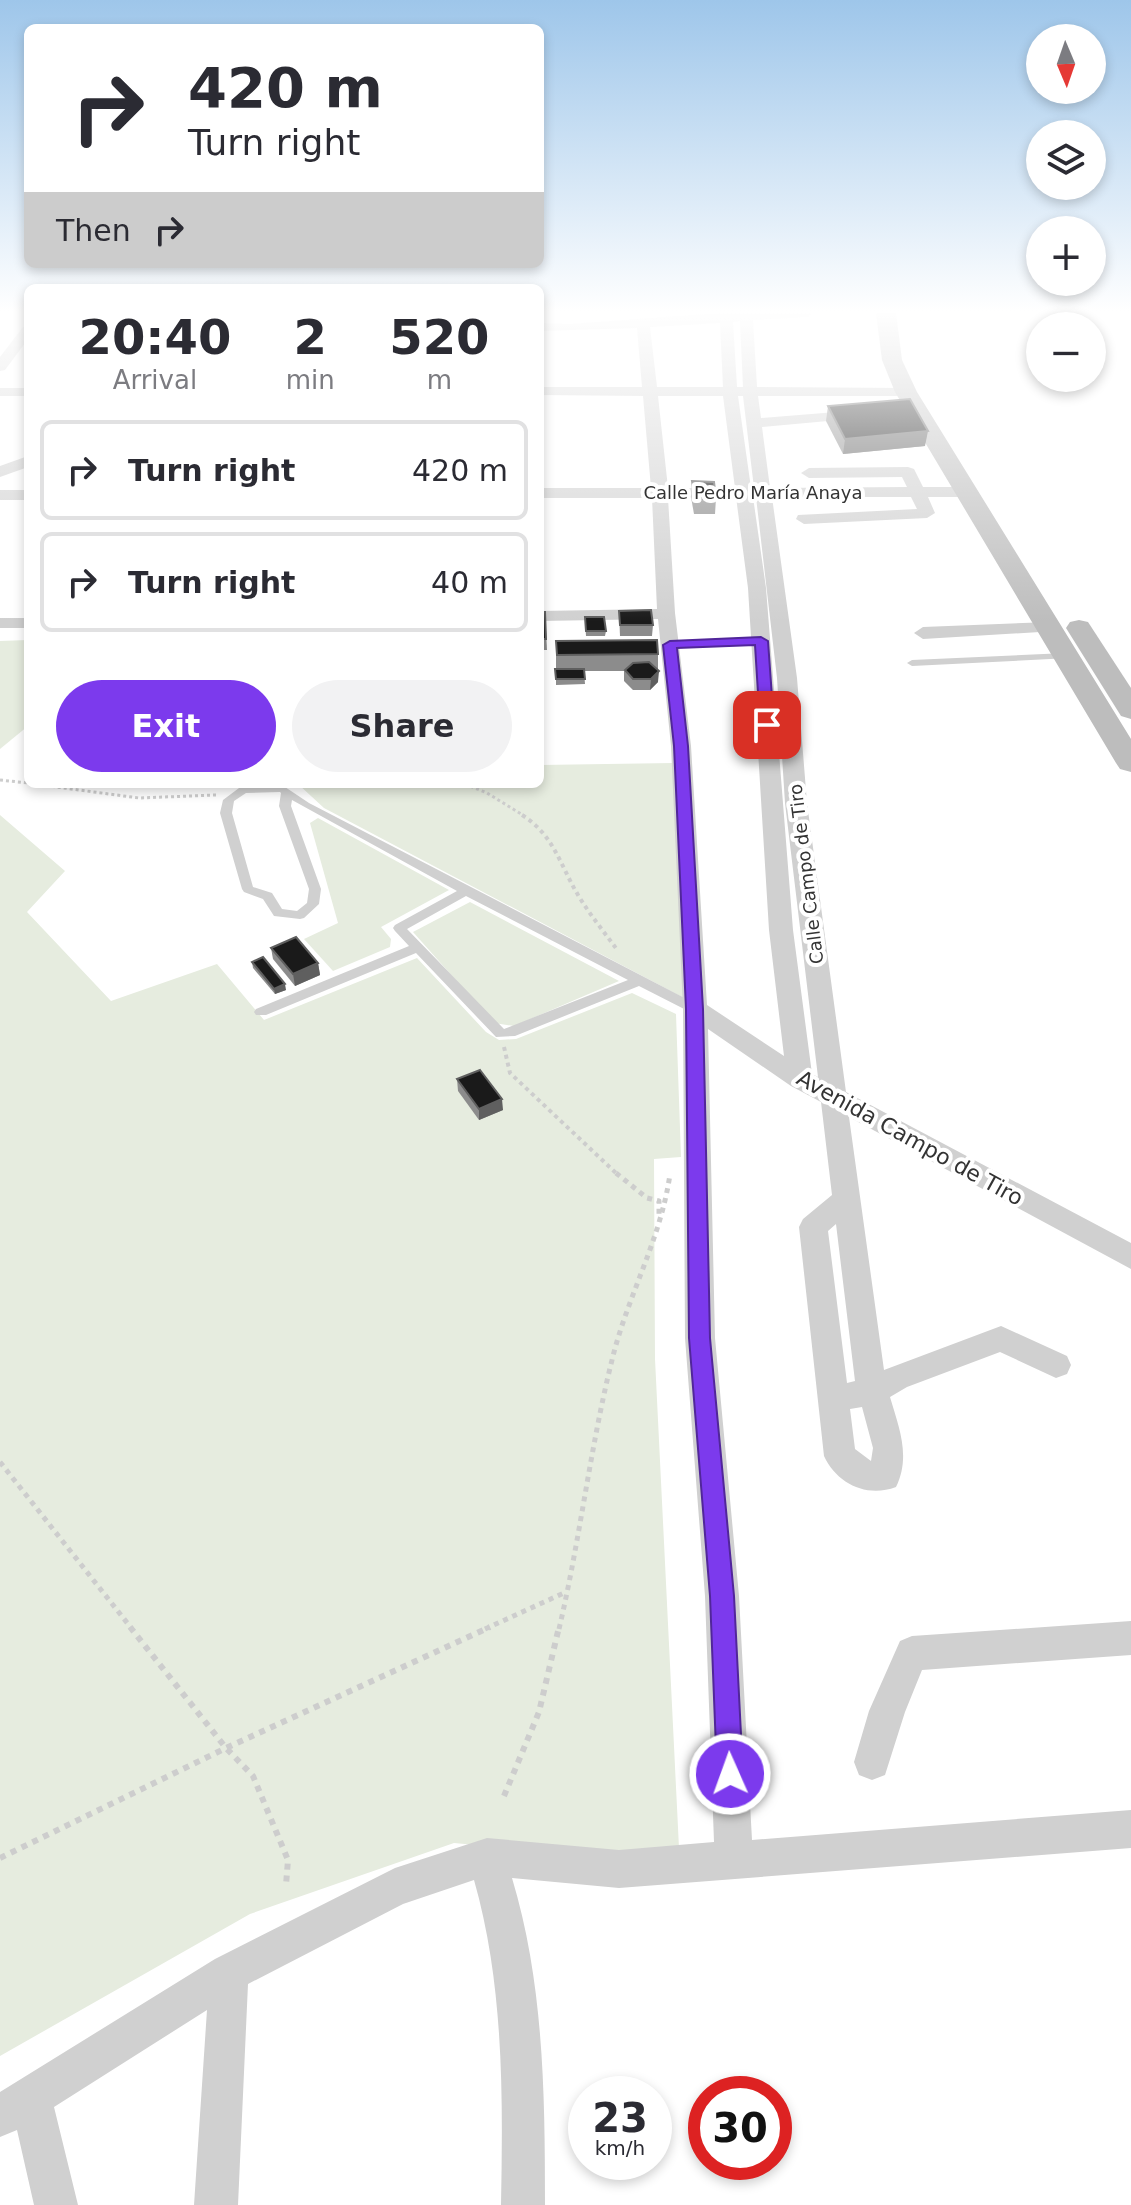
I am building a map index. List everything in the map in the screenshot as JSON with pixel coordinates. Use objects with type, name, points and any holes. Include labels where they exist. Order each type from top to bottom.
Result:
[{"type":"main road","points":[[916,416],[1067,636],[1131,710]]},
{"type":"main road","points":[[1067,636],[1131,763]]},
{"type":"street","points":[[653,416],[666,613],[681,746],[695,1009],[700,1338],[722,1596],[734,1862]]},
{"type":"street","name":"Calle Campo de Tiro","points":[[743,416],[753,493],[787,678],[796,803],[871,1392],[889,1448],[885,1477],[861,1475],[840,1456],[832,1399]]},
{"type":"street","name":"Calle Campo de Tiro","points":[[750,416],[753,423],[753,493],[771,802],[781,930],[800,1079]]},
{"type":"street","points":[[753,423],[837,416]]},
{"type":"street","points":[[0,472],[24,463]]},
{"type":"street","points":[[804,519],[927,513],[908,472],[809,473]]},
{"type":"street","name":"Calle Pedro María Anaya","points":[[544,493],[966,492]]},
{"type":"street","points":[[0,495],[24,495]]},
{"type":"street","points":[[544,616],[666,613]]},
{"type":"street","points":[[0,623],[24,623]]},
{"type":"street","points":[[923,633],[1067,636]]},
{"type":"street","points":[[765,677],[787,678]]},
{"type":"street","points":[[771,802],[796,803]]},
{"type":"street","points":[[781,930],[812,931]]},
{"type":"street","name":"Avenida Campo de Tiro","points":[[695,1009],[800,1079],[1131,1257]]},
{"type":"street","points":[[846,1200],[813,1227],[832,1399],[871,1392],[896,1378],[1001,1339],[1056,1365]]},
{"type":"street","points":[[872,1762],[887,1711],[912,1653],[1131,1638]]},
{"type":"street","points":[[56,2205],[15,2106],[229,1973],[395,1887],[487,1857],[619,1869],[1131,1829]]},
{"type":"street","points":[[487,1857],[507,1932],[516,2001],[524,2124],[523,2205]]},
{"type":"street","points":[[216,2205],[229,1973]]},
{"type":"lane","points":[[912,663],[1067,636]]},
{"type":"lane","points":[[670,645],[761,641]]},
{"type":"lane","points":[[282,789],[285,806],[315,889],[313,904],[300,915],[278,913],[268,896],[248,889],[226,813],[229,800],[243,790],[282,789],[466,891],[695,1009]]},
{"type":"lane","points":[[466,891],[399,928],[501,1034],[638,981]]},
{"type":"lane","points":[[261,1012],[417,948]]},
{"type":"lane","points":[[324,974],[338,980]]},
{"type":"path","points":[[0,780],[24,783]]},
{"type":"path","points":[[64,788],[139,798],[215,795],[229,800]]},
{"type":"path","points":[[475,788],[538,825],[556,849],[578,895],[616,945],[622,973]]},
{"type":"path","points":[[501,1034],[510,1073],[629,1185],[647,1198],[659,1201],[659,1221]]},
{"type":"path","points":[[504,1796],[539,1712],[568,1591],[612,1358],[659,1221],[671,1171]]},
{"type":"path","points":[[0,1462],[226,1748],[253,1776],[288,1860],[286,1885]]},
{"type":"path","points":[[0,1858],[226,1748],[568,1591]]},
{"type":"shaded area","points":[[24,640],[24,729],[0,749],[0,641]]},
{"type":"shaded area","points":[[673,763],[686,999],[324,808],[302,788],[544,788],[544,765]]},
{"type":"shaded area","points":[[0,815],[65,871],[27,912],[111,1001],[217,964],[264,1020],[417,958],[486,1032],[499,1040],[516,1039],[632,993],[676,1014],[681,1157],[654,1159],[655,1359],[679,1848],[572,1854],[454,1843],[250,1914],[0,2056]]},
{"type":"shaded area","points":[[318,818],[449,890],[381,927],[391,939],[390,947],[333,971],[304,939],[338,923],[310,823]]},
{"type":"shaded area","points":[[470,902],[619,981],[514,1026],[494,1023],[413,932]]},
{"type":"building","points":[[833,416],[920,416],[928,431],[845,439]]},
{"type":"building","points":[[692,481],[714,482],[716,498],[695,499]]},
{"type":"building","points":[[651,610],[653,625],[620,625],[619,611]]},
{"type":"building","points":[[544,612],[545,612],[544,639]]},
{"type":"building","points":[[585,617],[604,617],[606,631],[586,631]]},
{"type":"building","points":[[657,640],[658,654],[557,655],[556,641]]},
{"type":"building","points":[[649,662],[659,671],[651,679],[633,679],[625,670],[633,663]]},
{"type":"building","points":[[555,669],[584,669],[585,679],[556,679]]},
{"type":"building","points":[[296,937],[318,963],[293,974],[271,948]]},
{"type":"building","points":[[263,957],[285,984],[274,989],[252,962]]},
{"type":"building","points":[[480,1070],[502,1099],[479,1109],[457,1079]]},
{"type":"route","points":[[730,1774],[722,1596],[700,1338],[695,1009],[681,746],[670,645],[761,641],[767,725]]}]
